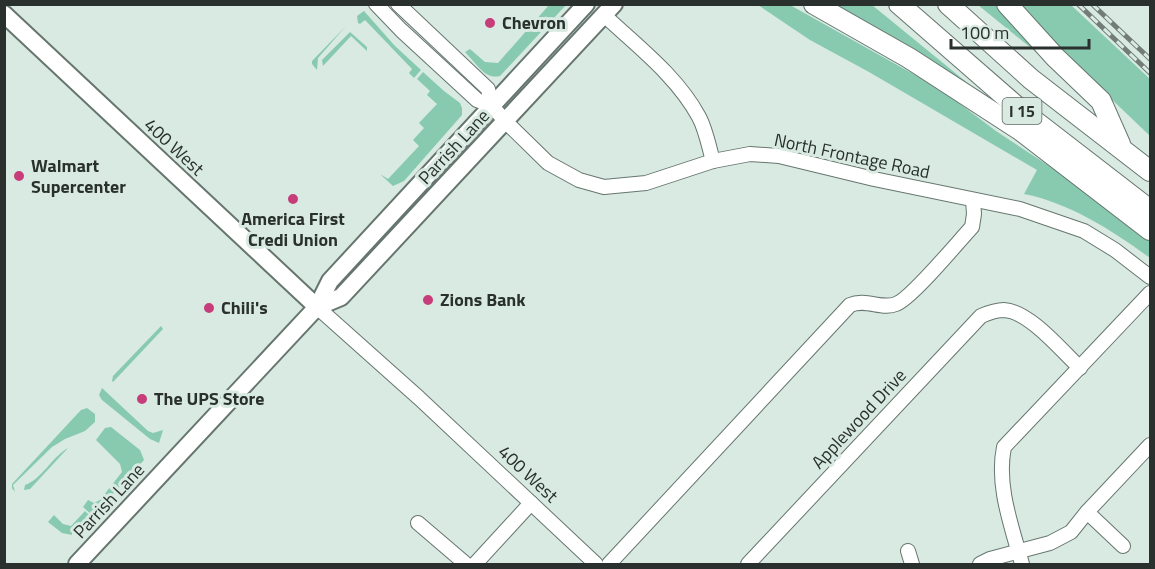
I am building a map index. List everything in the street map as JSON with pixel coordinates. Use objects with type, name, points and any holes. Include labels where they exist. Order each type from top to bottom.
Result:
[{"type":"highway","points":[[814,4],[909,58],[1020,130],[1150,230]]},
{"type":"highway","name":"I 15","points":[[899,4],[1023,112],[1150,210]]},
{"type":"highway","name":"I 15","points":[[948,4],[1031,79],[1150,171]]},
{"type":"highway","points":[[1007,4],[1055,57],[1101,101],[1121,147]]},
{"type":"main road","name":"Parrish Lane","points":[[76,564],[317,307],[330,282],[586,4]]},
{"type":"main road","name":"Parrish Lane","points":[[317,307],[341,297],[609,10]]},
{"type":"main road","name":"400 West","points":[[4,14],[317,307]]},
{"type":"street","points":[[376,4],[477,100],[492,106]]},
{"type":"street","points":[[398,4],[488,89],[492,106]]},
{"type":"street","points":[[609,10],[687,97],[700,119],[713,161]]},
{"type":"street","name":"North Frontage Road","points":[[492,106],[505,122],[548,163],[579,180],[604,187],[646,183],[713,161],[750,154],[779,156],[835,171],[1020,208],[1084,231],[1115,250],[1150,277]]},
{"type":"street","points":[[609,564],[850,305],[866,302],[890,306],[905,299],[972,227],[973,200]]},
{"type":"street","points":[[1020,558],[1002,484],[1001,459],[1004,447],[1150,292]]},
{"type":"street","name":"400 West","points":[[317,307],[596,564]]},
{"type":"street","name":"Applewood Drive","points":[[754,562],[981,316],[1004,310],[1025,317],[1080,368]]},
{"type":"street","points":[[980,564],[990,559],[1020,558],[1071,532],[1150,444]]},
{"type":"street","points":[[475,564],[531,503]]},
{"type":"street","points":[[1087,512],[1124,546]]},
{"type":"street","points":[[418,523],[466,564]]},
{"type":"green space","points":[[549,5],[566,5],[500,76],[495,77],[485,73],[465,52],[470,49],[485,62],[498,63]]},
{"type":"green space","points":[[758,5],[790,5],[940,89],[996,131],[1078,185],[1150,237],[1150,258],[1090,219],[1058,204],[1024,194],[1037,170],[810,40]]},
{"type":"green space","points":[[823,5],[872,5],[981,94]]},
{"type":"green space","points":[[978,5],[997,5],[1062,73]]},
{"type":"green space","points":[[1013,5],[1071,5],[1150,79],[1150,136]]},
{"type":"green space","points":[[364,11],[395,46],[421,70],[414,78],[409,73],[412,69],[365,20],[358,23],[357,16]]},
{"type":"green space","points":[[346,26],[318,58],[317,70],[312,61]]},
{"type":"green space","points":[[350,32],[367,47],[367,51],[351,36],[323,66],[322,60]]},
{"type":"green space","points":[[423,72],[460,103],[462,115],[404,181],[393,186],[380,174],[388,179],[419,146],[413,140],[424,128],[419,123],[437,104],[427,95],[430,91],[417,79]]},
{"type":"green space","points":[[161,326],[163,329],[113,382],[113,376]]},
{"type":"green space","points":[[102,388],[148,431],[153,433],[163,430],[159,443],[150,439],[102,400],[99,395]]},
{"type":"green space","points":[[87,408],[95,414],[95,422],[85,431],[52,447],[13,485],[15,492],[12,484],[81,410]]},
{"type":"green space","points":[[111,427],[140,450],[144,460],[93,516],[83,507],[88,500],[94,503],[100,500],[122,472],[120,464],[96,440],[105,428]]},
{"type":"green space","points":[[68,448],[30,489],[24,490],[25,485],[37,478]]},
{"type":"green space","points":[[85,511],[91,517],[81,528],[72,532],[72,535],[62,533],[48,522],[54,515],[63,524],[71,526]]},
{"type":"railway","points":[[1078,4],[1150,73]]},
{"type":"railway","points":[[1092,4],[1150,59]]},
{"type":"place","name":"Chevron","points":[[490,23]]},
{"type":"place","name":"Walmart Supercenter","points":[[19,176]]},
{"type":"place","name":"America First Credi Union","points":[[293,199]]},
{"type":"place","name":"Zions Bank","points":[[428,300]]},
{"type":"place","name":"Chili's","points":[[209,308]]},
{"type":"place","name":"The UPS Store","points":[[142,399]]}]
